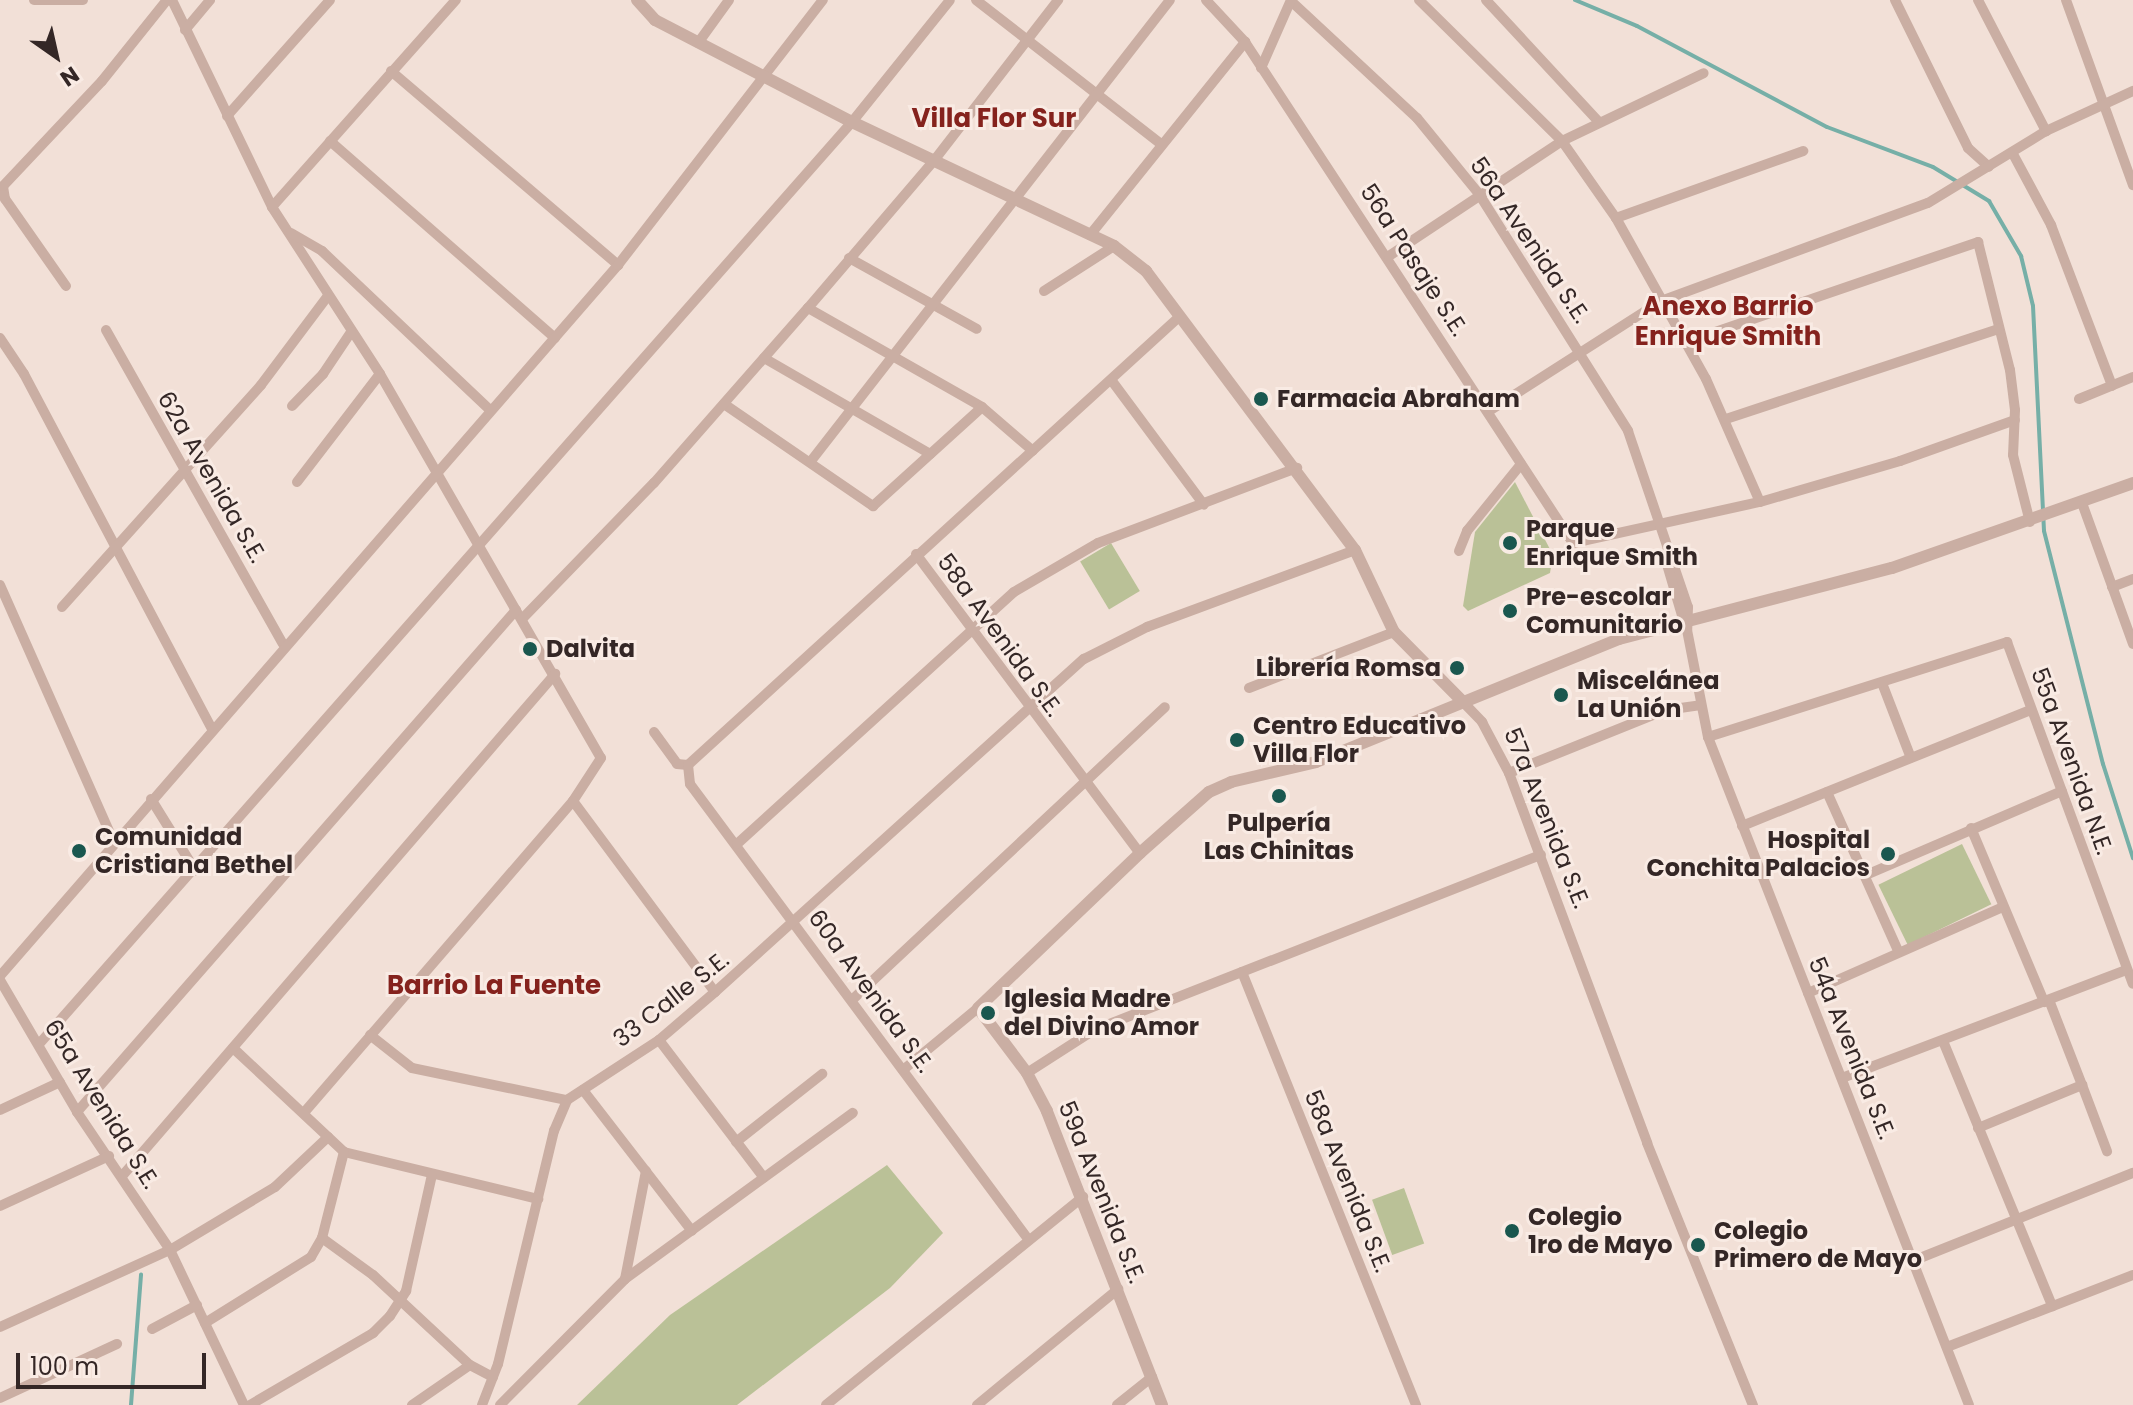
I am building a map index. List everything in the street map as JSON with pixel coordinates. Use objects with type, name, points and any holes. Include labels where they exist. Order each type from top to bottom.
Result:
[{"type":"street","points":[[34,0],[83,0]]},
{"type":"street","points":[[66,286],[5,199],[3,186],[102,81],[170,0],[272,207],[327,297],[380,374],[601,758],[573,801],[304,1113]]},
{"type":"street","points":[[185,30],[210,0]]},
{"type":"street","points":[[227,116],[330,0]]},
{"type":"street","points":[[272,207],[456,0]]},
{"type":"street","points":[[698,43],[729,0]]},
{"type":"street","points":[[0,978],[283,644],[618,265],[823,0]]},
{"type":"street","points":[[40,1043],[852,122],[950,0]]},
{"type":"street","points":[[976,0],[1094,95],[1161,144]]},
{"type":"street","points":[[77,1112],[519,614],[724,404],[936,158],[1058,0]]},
{"type":"street","points":[[811,461],[1170,0]]},
{"type":"street","name":"56a Pasaje S.E.","points":[[1206,0],[1245,42],[1389,256],[1567,538],[1580,545],[1660,526]]},
{"type":"street","points":[[1261,68],[1291,0]]},
{"type":"street","name":"56a Avenida S.E.","points":[[1291,0],[1417,118],[1479,194],[1628,431],[1668,547],[1666,561],[1685,625],[1701,705]]},
{"type":"street","points":[[1419,0],[1562,141],[1616,218],[1726,419],[1760,502]]},
{"type":"street","points":[[1486,0],[1598,121]]},
{"type":"street","points":[[1895,0],[1968,148],[1986,169]]},
{"type":"street","points":[[1978,0],[2046,131]]},
{"type":"street","points":[[2066,0],[2133,185]]},
{"type":"street","name":"57a Avenida S.E.","points":[[637,2],[655,20],[698,43],[852,122],[936,158],[1114,246],[1146,271],[1297,468],[1355,550],[1394,632],[1482,722],[1509,773],[1647,1143],[1753,1405]]},
{"type":"street","points":[[1090,235],[1245,42]]},
{"type":"street","points":[[391,71],[618,265]]},
{"type":"street","points":[[1389,256],[1562,141],[1598,121],[1704,73]]},
{"type":"street","points":[[1489,411],[1661,301],[1928,203],[2013,154],[2046,131],[2133,91]]},
{"type":"street","points":[[330,141],[555,338]]},
{"type":"street","points":[[1616,218],[1803,151]]},
{"type":"street","points":[[2013,154],[2051,225],[2112,386]]},
{"type":"street","points":[[287,231],[322,251],[489,409]]},
{"type":"street","points":[[1686,342],[1978,242],[2015,420],[2013,455],[2038,519]]},
{"type":"street","points":[[1044,291],[1114,246]]},
{"type":"street","points":[[849,258],[977,329]]},
{"type":"street","points":[[62,607],[115,553],[261,385],[327,297]]},
{"type":"street","points":[[808,308],[982,407],[1033,451]]},
{"type":"street","points":[[654,732],[677,764],[688,765],[1180,316]]},
{"type":"street","points":[[1726,419],[1998,329]]},
{"type":"street","name":"62a Avenida S.E.","points":[[106,330],[283,644]]},
{"type":"street","points":[[292,406],[323,374],[351,332]]},
{"type":"street","points":[[0,338],[24,374],[115,553],[212,729]]},
{"type":"street","points":[[764,358],[930,454]]},
{"type":"street","points":[[297,482],[380,374]]},
{"type":"street","points":[[2079,399],[2133,377]]},
{"type":"street","points":[[1112,381],[1204,505]]},
{"type":"street","points":[[724,404],[873,506],[982,407]]},
{"type":"street","points":[[1660,526],[1760,502],[1900,461],[2015,420]]},
{"type":"street","points":[[1459,551],[1467,531],[1521,464]]},
{"type":"street","points":[[737,844],[1014,592],[1098,543],[1297,468]]},
{"type":"street","points":[[903,1070],[978,1008],[1140,853],[1209,792],[1316,762],[1619,639],[1685,625],[1892,568],[2133,483]]},
{"type":"street","points":[[2082,503],[2133,644]]},
{"type":"street","name":"33 Calle S.E.","points":[[567,1100],[659,1040],[796,922],[1027,706],[1105,646],[1355,550]]},
{"type":"street","name":"58a Avenida S.E.","points":[[916,554],[1085,784],[1140,853]]},
{"type":"street","points":[[2112,587],[2133,579]]},
{"type":"street","points":[[0,585],[114,842]]},
{"type":"street","points":[[1249,688],[1394,632]]},
{"type":"street","name":"55a Avenida N.E.","points":[[1882,683],[2007,642],[2133,984]]},
{"type":"street","points":[[123,1175],[555,674]]},
{"type":"street","points":[[1708,737],[1882,683],[1911,758]]},
{"type":"street","points":[[1509,773],[1666,710],[1701,705]]},
{"type":"street","name":"54a Avenida S.E.","points":[[1701,705],[1708,737],[1742,826],[1915,1260],[1969,1405]]},
{"type":"street","points":[[853,999],[1165,707]]},
{"type":"street","points":[[1742,826],[2031,710]]},
{"type":"street","name":"60a Avenida S.E.","points":[[688,765],[690,784],[796,922],[1028,1239]]},
{"type":"street","points":[[1866,875],[2062,791]]},
{"type":"street","points":[[1827,792],[1898,951]]},
{"type":"street","points":[[151,799],[195,870]]},
{"type":"street","points":[[573,801],[715,992]]},
{"type":"street","points":[[1971,828],[2082,1085],[2107,1151]]},
{"type":"street","points":[[1027,1073],[1094,1030],[1541,855]]},
{"type":"street","points":[[1808,993],[2003,907]]},
{"type":"street","points":[[1842,1078],[2126,970]]},
{"type":"street","name":"58a Avenida S.E.","points":[[1242,972],[1416,1405]]},
{"type":"street","name":"65a Avenida S.E.","points":[[0,978],[77,1112],[123,1175],[170,1250],[247,1405]]},
{"type":"street","name":"59a Avenida S.E.","points":[[978,1008],[1027,1073],[1083,1197],[1162,1405]]},
{"type":"street","points":[[370,1035],[412,1068],[567,1100],[538,1199],[493,1377],[482,1405]]},
{"type":"street","points":[[659,1040],[764,1178]]},
{"type":"street","points":[[1943,1041],[2052,1306]]},
{"type":"street","points":[[233,1048],[344,1152],[538,1199]]},
{"type":"street","points":[[736,1142],[822,1074]]},
{"type":"street","points":[[0,1110],[60,1082]]},
{"type":"street","points":[[1978,1128],[2082,1085]]},
{"type":"street","points":[[583,1090],[692,1231]]},
{"type":"street","points":[[500,1405],[625,1279],[853,1113]]},
{"type":"street","points":[[0,1327],[170,1250],[275,1187],[328,1137]]},
{"type":"street","points":[[205,1323],[300,1267],[322,1238],[344,1152]]},
{"type":"street","points":[[0,1206],[109,1156]]},
{"type":"street","points":[[625,1279],[646,1171]]},
{"type":"street","points":[[1915,1260],[2133,1173]]},
{"type":"street","points":[[247,1405],[373,1333],[401,1301],[432,1175]]},
{"type":"street","points":[[826,1405],[1083,1197]]},
{"type":"street","points":[[322,1238],[401,1301],[470,1365],[493,1377]]},
{"type":"street","points":[[1947,1347],[2133,1275]]},
{"type":"street","points":[[977,1405],[1118,1289]]},
{"type":"street","points":[[152,1329],[197,1305]]},
{"type":"street","points":[[0,1398],[117,1344]]},
{"type":"street","points":[[412,1405],[470,1365]]},
{"type":"street","points":[[1117,1405],[1152,1377]]},
{"type":"green space","name":"Parque Enrique Smith","points":[[1515,482],[1553,555],[1550,573],[1468,611],[1463,606],[1475,532]]},
{"type":"green space","points":[[1111,543],[1140,591],[1109,610],[1080,562]]},
{"type":"green space","points":[[1962,844],[1991,904],[1908,945],[1878,885]]},
{"type":"green space","points":[[887,1165],[943,1233],[890,1288],[737,1405],[577,1405],[670,1315]]},
{"type":"green space","points":[[1404,1188],[1424,1243],[1392,1255],[1372,1200]]},
{"type":"waterway","points":[[1575,0],[1637,26],[1827,127],[1933,167],[1989,201],[2021,256],[2033,306],[2044,531],[2103,764],[2133,858]]},
{"type":"waterway","points":[[131,1405],[141,1274]]},
{"type":"place","name":"Farmacia Abraham","points":[[1261,399]]},
{"type":"place","name":"Parque Enrique Smith","points":[[1510,543]]},
{"type":"place","name":"Pre-escolar Comunitario","points":[[1510,611]]},
{"type":"place","name":"Dalvita","points":[[530,649]]},
{"type":"place","name":"Librería Romsa","points":[[1457,668]]},
{"type":"place","name":"Miscelánea La Unión","points":[[1561,695]]},
{"type":"place","name":"Centro Educativo Villa Flor","points":[[1237,740]]},
{"type":"place","name":"Pulpería Las Chinitas","points":[[1279,796]]},
{"type":"place","name":"Comunidad Cristiana Bethel","points":[[79,851]]},
{"type":"place","name":"Hospital Conchita Palacios","points":[[1888,854]]},
{"type":"place","name":"Iglesia Madre del Divino Amor","points":[[988,1013]]},
{"type":"place","name":"Colegio 1ro de Mayo","points":[[1512,1231]]},
{"type":"place","name":"Colegio Primero de Mayo","points":[[1698,1245]]},
{"type":"district","name":"Villa Flor Sur","points":[[994,119]]},
{"type":"district","name":"Anexo Barrio Enrique Smith","points":[[1728,322]]},
{"type":"district","name":"Barrio La Fuente","points":[[494,986]]}]
